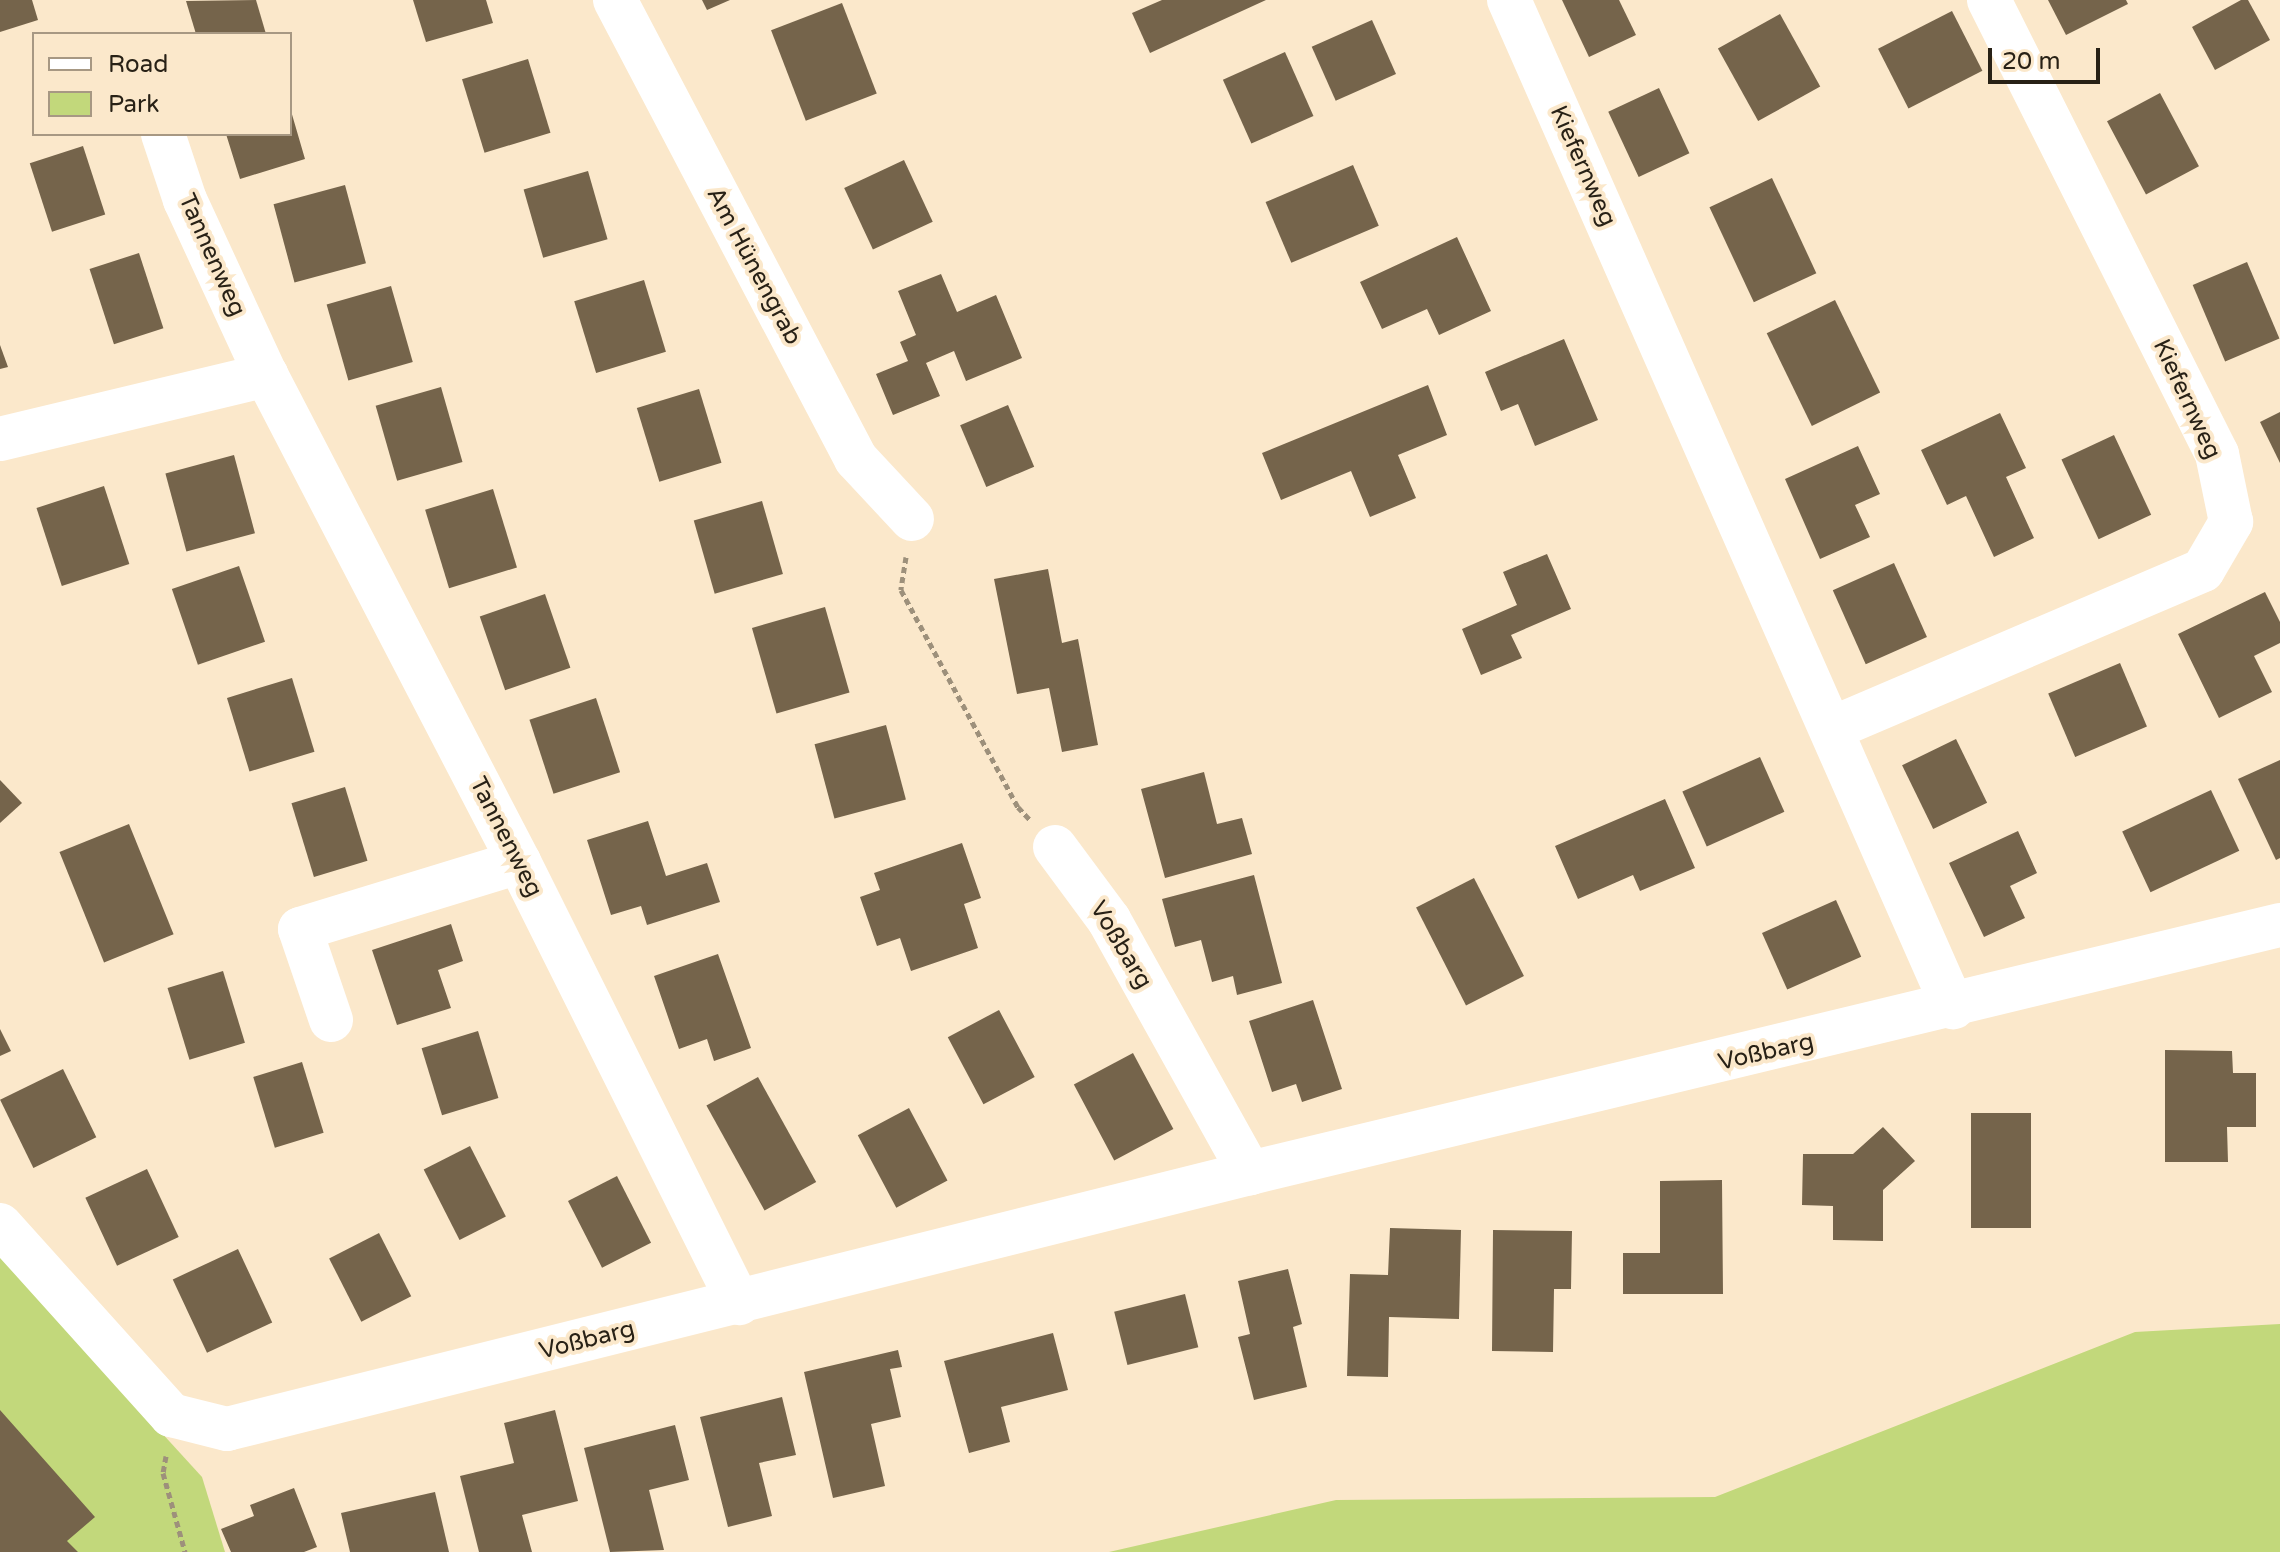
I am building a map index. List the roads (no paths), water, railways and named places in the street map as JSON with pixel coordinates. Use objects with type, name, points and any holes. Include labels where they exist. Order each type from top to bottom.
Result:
[{"type":"street","name":"Am Hünengrab","points":[[615,0],[856,459],[912,519]]},
{"type":"street","name":"Kiefernweg","points":[[1509,0],[1833,728],[1953,1007]]},
{"type":"street","name":"Kiefernweg","points":[[1833,728],[2203,570],[2231,522],[2217,454],[1989,0]]},
{"type":"street","name":"Tannenweg","points":[[164,136],[185,200],[266,375],[519,862],[739,1303]]},
{"type":"street","points":[[0,439],[266,375]]},
{"type":"street","name":"Voßbarg","points":[[1055,847],[1109,920],[1250,1173]]},
{"type":"street","points":[[331,1020],[300,929],[519,862]]},
{"type":"street","name":"Voßbarg","points":[[0,1225],[171,1415],[227,1429],[1250,1173],[1953,1007],[2280,925]]}]
